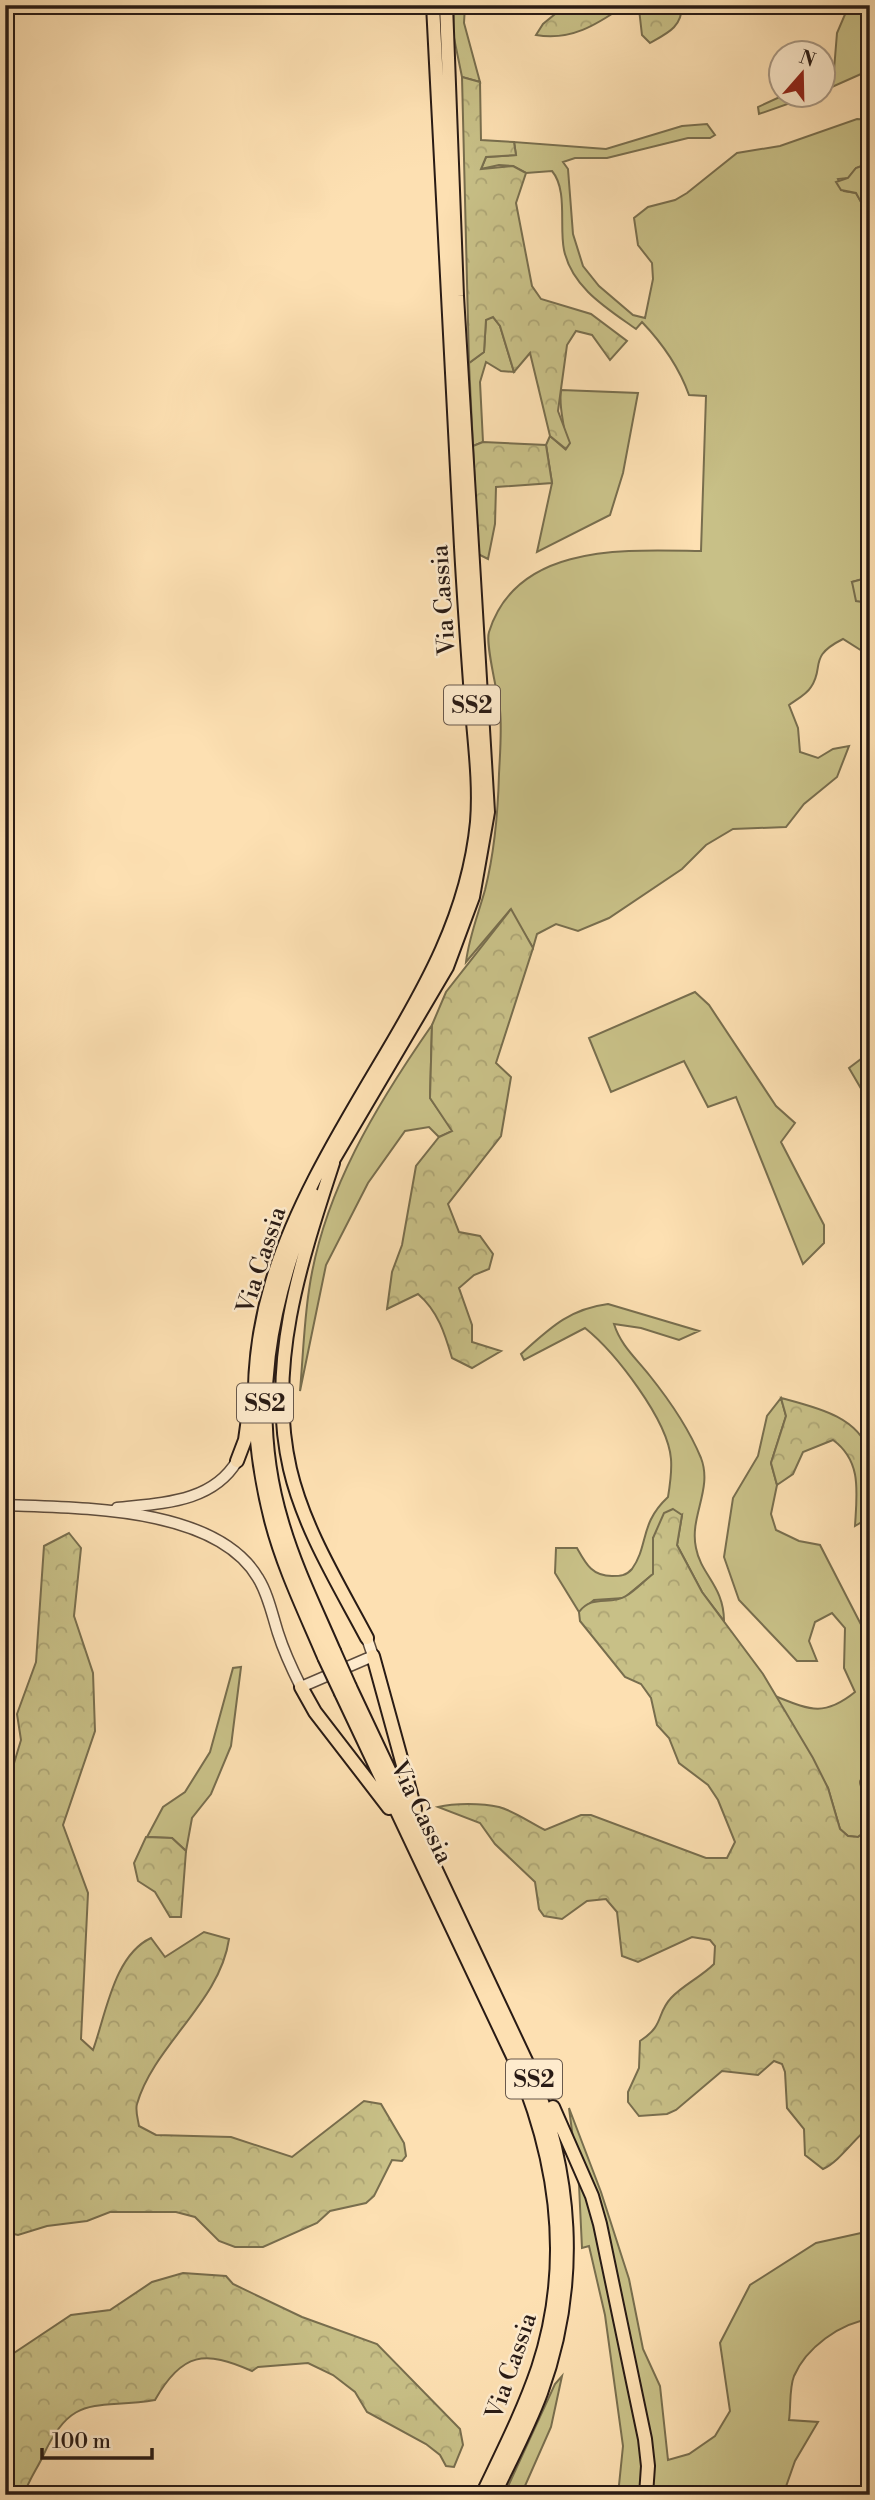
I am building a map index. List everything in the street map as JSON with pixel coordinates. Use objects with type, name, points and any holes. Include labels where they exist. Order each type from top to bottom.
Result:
[{"type":"highway","name":"Via Cassia","points":[[433,5],[456,464],[477,767],[477,820],[464,892],[451,932],[424,990],[329,1150],[298,1210],[269,1287],[255,1355],[254,1412],[272,1522],[284,1561],[346,1690],[536,2110],[551,2168],[557,2209],[557,2274],[546,2339],[530,2391],[482,2495]]},
{"type":"highway","name":"Via Cassia","points":[[329,1654],[281,1521],[271,1478],[265,1406],[267,1354],[282,1287],[306,1214],[335,1156],[447,967],[473,897],[488,812],[457,296],[446,5]]},
{"type":"highway","points":[[335,1156],[294,1291],[284,1370],[283,1418],[290,1470],[305,1515],[367,1638]]},
{"type":"highway","points":[[237,1461],[246,1436],[255,1355]]},
{"type":"highway","points":[[373,1656],[425,1843]]},
{"type":"highway","points":[[301,1687],[315,1712],[386,1802],[405,1841],[427,1871]]},
{"type":"highway","name":"Via Cassia","points":[[346,1690],[425,1843],[528,2065],[551,2122],[561,2164],[566,2208],[567,2277],[563,2310],[545,2382],[494,2495]]},
{"type":"highway","points":[[528,2065],[555,2111],[600,2224],[646,2443],[646,2495]]},
{"type":"street","points":[[108,1510],[189,1498],[219,1483],[237,1461]]},
{"type":"street","points":[[5,1505],[108,1510],[201,1531],[237,1552],[262,1586],[286,1655],[301,1687],[373,1656],[367,1638]]},
{"type":"green space","points":[[454,5],[465,5],[464,23],[480,82],[462,77],[453,33]]},
{"type":"green space","points":[[566,5],[682,5],[677,24],[650,43],[642,35],[639,9],[624,6],[583,30],[561,36],[536,35],[543,24]]},
{"type":"green space","points":[[849,5],[870,5],[870,70],[836,85],[836,45],[837,33]]},
{"type":"green space","points":[[462,77],[480,82],[481,140],[514,142],[516,155],[486,157],[481,169],[513,166],[526,173],[516,203],[532,286],[541,299],[591,314],[627,341],[610,360],[592,335],[576,331],[567,345],[558,411],[570,443],[566,449],[550,436],[530,353],[514,372],[500,326],[493,317],[486,320],[484,352],[469,363]]},
{"type":"green space","points":[[766,103],[766,108],[776,108],[759,114],[758,107]]},
{"type":"green space","points":[[857,119],[870,120],[870,163],[856,168],[848,178],[838,179],[844,191],[856,193],[866,210],[863,227],[870,233],[870,577],[852,582],[863,604],[870,603],[870,656],[843,639],[832,645],[821,657],[815,680],[809,690],[789,705],[798,728],[800,752],[818,758],[833,749],[849,746],[837,777],[804,804],[786,827],[733,829],[706,845],[682,869],[609,918],[578,931],[556,924],[537,934],[533,948],[510,910],[466,962],[488,876],[498,803],[501,718],[492,669],[489,632],[503,603],[524,581],[549,567],[578,557],[609,552],[701,551],[706,396],[689,395],[670,356],[642,322],[636,329],[614,314],[592,296],[575,276],[564,250],[562,198],[552,171],[526,173],[513,166],[499,165],[481,169],[486,157],[516,155],[514,142],[606,149],[682,126],[707,124],[715,135],[710,138],[688,138],[607,158],[575,158],[563,162],[568,169],[573,234],[583,266],[599,286],[633,315],[645,318],[653,279],[652,263],[638,245],[634,218],[648,207],[675,200],[687,193],[737,153],[780,146]]},
{"type":"green space","points":[[870,163],[870,233],[863,227],[867,213],[856,193],[841,190],[836,182],[848,178],[856,168]]},
{"type":"green space","points":[[493,317],[500,326],[514,372],[501,371],[486,362],[480,382],[483,442],[473,446],[469,363],[484,352],[486,319]]},
{"type":"green space","points":[[561,390],[638,393],[623,473],[610,515],[537,552],[552,483],[546,445],[550,436],[565,449]]},
{"type":"green space","points":[[483,442],[546,445],[552,483],[496,487],[495,524],[488,559],[478,554],[473,446]]},
{"type":"green space","points":[[870,577],[870,603],[856,601],[852,582]]},
{"type":"green space","points":[[511,909],[533,948],[496,1063],[511,1077],[501,1136],[448,1204],[459,1232],[480,1236],[493,1254],[489,1269],[474,1275],[459,1288],[472,1325],[472,1342],[501,1351],[472,1368],[452,1358],[436,1315],[418,1294],[387,1309],[392,1272],[402,1245],[416,1166],[439,1137],[452,1131],[430,1098],[432,1025],[446,992]]},
{"type":"green space","points":[[695,992],[709,1005],[776,1106],[795,1123],[781,1142],[824,1225],[824,1243],[803,1264],[736,1097],[708,1107],[684,1061],[611,1092],[589,1038]]},
{"type":"green space","points":[[432,1025],[430,1098],[453,1131],[439,1137],[429,1127],[405,1131],[368,1183],[326,1265],[300,1391],[309,1290],[326,1218],[355,1150]]},
{"type":"green space","points":[[865,1056],[870,1064],[870,1104],[849,1068]]},
{"type":"green space","points":[[608,1304],[699,1331],[679,1340],[641,1328],[614,1324],[625,1345],[691,1436],[701,1458],[704,1481],[696,1525],[696,1548],[702,1566],[720,1599],[724,1621],[702,1592],[677,1545],[682,1515],[653,1538],[653,1574],[624,1598],[594,1600],[579,1612],[555,1573],[556,1548],[577,1548],[587,1564],[599,1574],[615,1576],[627,1573],[641,1551],[648,1525],[668,1497],[671,1459],[661,1425],[625,1370],[597,1339],[585,1328],[524,1360],[521,1354],[571,1315]]},
{"type":"green space","points":[[781,1398],[786,1416],[771,1463],[777,1485],[771,1514],[776,1530],[799,1541],[820,1545],[870,1642],[870,1757],[860,1782],[870,1828],[858,1837],[848,1836],[840,1829],[828,1788],[775,1696],[816,1709],[834,1705],[855,1692],[844,1668],[845,1628],[832,1613],[815,1622],[809,1641],[817,1661],[797,1661],[739,1600],[724,1557],[733,1498],[758,1456],[767,1416]]},
{"type":"green space","points":[[781,1398],[807,1405],[845,1421],[863,1440],[872,1467],[870,1517],[855,1526],[856,1478],[849,1458],[833,1440],[803,1452],[793,1474],[777,1485],[771,1463],[786,1416]]},
{"type":"green space","points":[[673,1509],[682,1515],[677,1545],[702,1592],[763,1674],[813,1758],[828,1788],[840,1829],[848,1836],[858,1837],[870,1828],[870,2126],[835,2161],[823,2169],[805,2155],[804,2129],[787,2108],[785,2072],[782,2064],[774,2061],[758,2075],[722,2071],[676,2110],[667,2114],[639,2116],[628,2102],[628,2092],[639,2068],[640,2041],[657,2025],[671,1998],[714,1964],[715,1946],[710,1940],[692,1937],[638,1962],[622,1956],[617,1912],[606,1899],[587,1901],[562,1919],[544,1916],[539,1909],[535,1882],[495,1844],[480,1823],[438,1807],[468,1804],[499,1807],[545,1830],[581,1815],[591,1815],[706,1858],[727,1858],[735,1842],[718,1800],[708,1785],[679,1763],[669,1738],[657,1725],[651,1698],[641,1684],[625,1677],[580,1621],[579,1612],[590,1603],[620,1599],[653,1574],[653,1538],[664,1513]]},
{"type":"green space","points":[[69,1533],[81,1548],[74,1616],[93,1673],[95,1731],[63,1825],[88,1893],[81,2039],[93,2050],[113,1987],[120,1971],[138,1946],[151,1938],[165,1957],[204,1932],[229,1939],[223,1962],[213,1983],[145,2083],[136,2106],[139,2126],[156,2135],[231,2137],[292,2157],[364,2101],[381,2104],[404,2143],[406,2156],[402,2161],[392,2160],[374,2196],[366,2203],[330,2211],[317,2223],[263,2247],[235,2247],[219,2241],[195,2217],[176,2212],[110,2212],[87,2221],[47,2226],[18,2235],[5,2232],[5,1772],[12,1770],[21,1740],[17,1714],[36,1662],[44,1546]]},
{"type":"green space","points":[[241,1667],[231,1746],[211,1794],[192,1818],[186,1851],[172,1838],[147,1837],[163,1807],[185,1792],[210,1752],[233,1668]]},
{"type":"green space","points":[[870,1757],[870,1819],[860,1782]]},
{"type":"green space","points":[[146,1837],[172,1838],[186,1851],[181,1917],[170,1917],[155,1892],[138,1881],[134,1863]]},
{"type":"green space","points":[[569,2108],[601,2192],[629,2279],[643,2349],[660,2386],[668,2460],[689,2454],[715,2436],[730,2411],[720,2343],[750,2285],[816,2243],[870,2231],[870,2319],[847,2326],[825,2338],[807,2356],[794,2376],[789,2420],[818,2422],[795,2461],[783,2495],[618,2495],[623,2446],[605,2315],[589,2246],[582,2248],[579,2185]]},
{"type":"green space","points":[[183,2273],[226,2276],[233,2284],[302,2317],[377,2344],[460,2429],[463,2445],[454,2467],[446,2466],[440,2455],[426,2444],[367,2412],[355,2392],[333,2375],[308,2363],[258,2367],[252,2371],[208,2358],[185,2364],[165,2384],[155,2400],[101,2405],[75,2413],[54,2436],[24,2495],[5,2495],[5,2359],[71,2315],[110,2310],[152,2282]]},
{"type":"green space","points":[[562,2376],[551,2427],[521,2495],[504,2495],[555,2384]]}]
